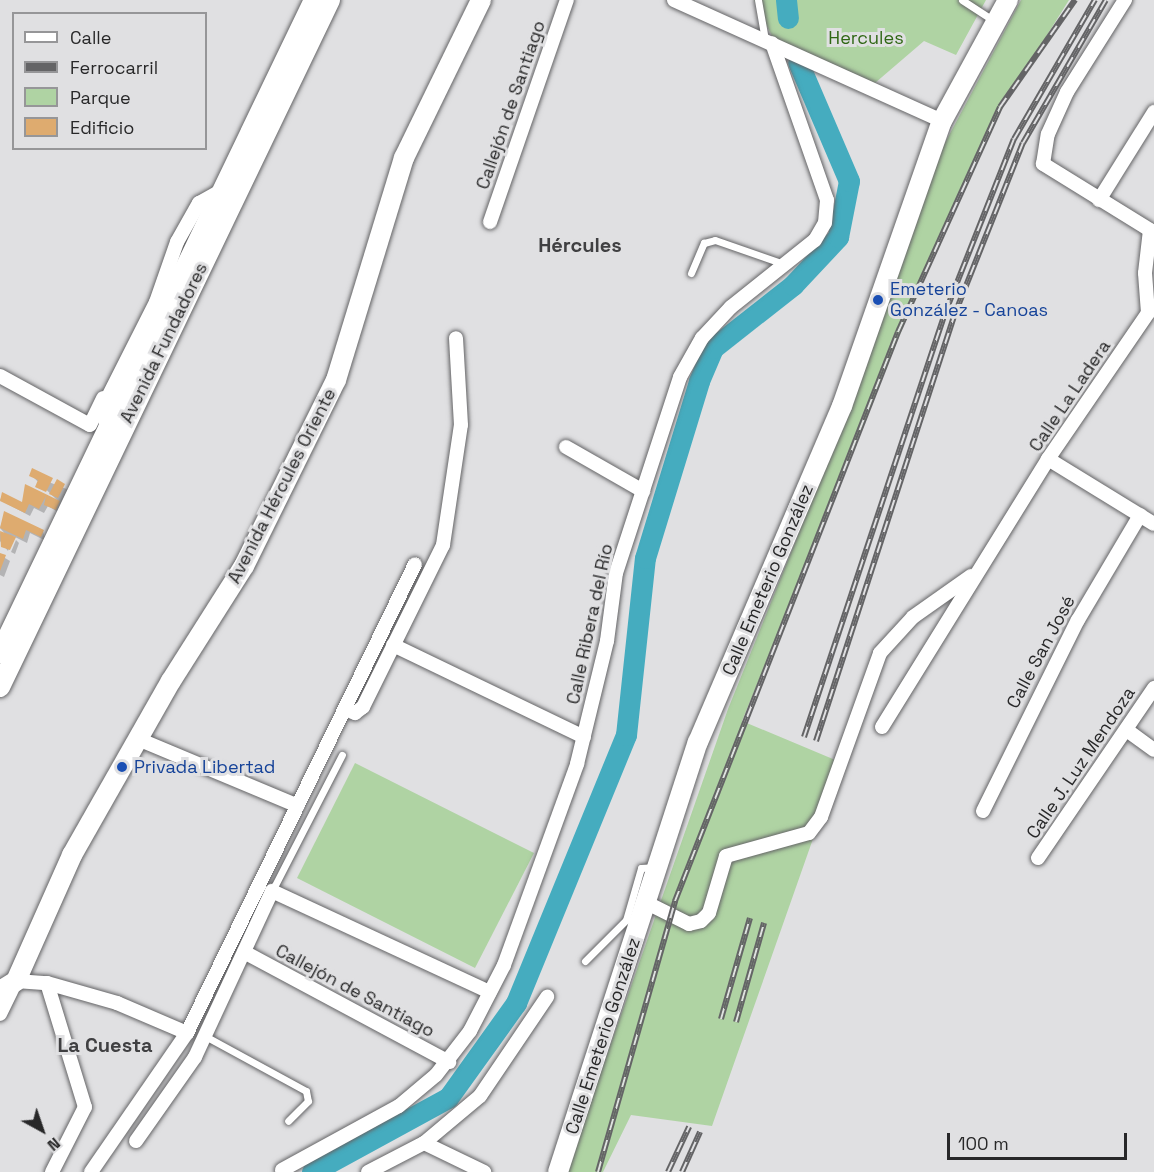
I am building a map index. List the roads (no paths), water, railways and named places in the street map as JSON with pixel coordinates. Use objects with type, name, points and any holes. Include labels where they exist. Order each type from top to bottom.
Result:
[{"type":"street","name":"Avenida Fundadores","points":[[0,653],[219,192],[314,0]]},
{"type":"street","name":"Avenida Fundadores","points":[[0,687],[330,0]]},
{"type":"street","name":"Avenida Hércules Oriente","points":[[0,1014],[8,986],[72,855],[138,739],[244,566],[336,380],[404,159],[481,0]]},
{"type":"street","name":"Callejón de Santiago","points":[[490,222],[567,0]]},
{"type":"street","points":[[674,0],[942,121]]},
{"type":"street","name":"Calle Emeterio González","points":[[558,1172],[698,742],[842,406],[942,121],[1008,0]]},
{"type":"street","points":[[1125,0],[1067,92],[1048,134],[1043,164],[1099,200],[1154,112]]},
{"type":"street","name":"Calle Ribera del Río","points":[[282,1170],[399,1106],[449,1062],[490,992],[584,736],[616,573],[680,377],[702,338],[784,264],[815,240],[825,223],[827,200],[769,41]]},
{"type":"street","points":[[0,376],[90,425],[199,203],[219,192]]},
{"type":"street","name":"Calle La Ladera","points":[[882,727],[1048,459],[1148,313],[1144,273],[1150,230],[1099,200]]},
{"type":"street","points":[[345,709],[355,713],[363,707],[443,544],[461,425],[456,338]]},
{"type":"street","points":[[106,429],[105,402],[117,372]]},
{"type":"street","points":[[566,447],[643,490]]},
{"type":"street","points":[[1048,459],[1154,524]]},
{"type":"street","name":"Calle San José","points":[[983,811],[1078,620],[1140,515]]},
{"type":"street","points":[[91,1172],[187,1033],[415,564]]},
{"type":"street","name":"Calle La Ladera","points":[[647,903],[689,924],[701,921],[709,913],[726,856],[809,833],[821,817],[872,668],[913,617],[978,571]]},
{"type":"street","points":[[393,645],[584,736]]},
{"type":"street","name":"Calle J. Luz Mendoza","points":[[1038,858],[1128,731],[1154,688]]},
{"type":"street","points":[[1128,731],[1154,750]]},
{"type":"street","points":[[138,739],[298,806]]},
{"type":"street","points":[[136,1141],[205,1036],[272,891],[490,992]]},
{"type":"street","name":"Callejón de Santiago","points":[[244,952],[449,1062]]},
{"type":"street","points":[[8,986],[47,983],[117,1003],[187,1033]]},
{"type":"street","points":[[47,983],[85,1107],[52,1172]]},
{"type":"street","points":[[368,1172],[424,1143],[504,1066],[547,997]]},
{"type":"street","points":[[424,1143],[484,1172]]},
{"type":"lane","points":[[758,0],[769,41]]},
{"type":"lane","points":[[962,0],[996,23]]},
{"type":"lane","points":[[691,273],[704,243],[715,240],[784,264]]},
{"type":"lane","points":[[272,891],[342,755]]},
{"type":"lane","points":[[585,961],[626,920],[641,868],[658,867]]},
{"type":"lane","points":[[205,1036],[306,1090],[308,1101],[288,1120]]},
{"type":"waterway","points":[[786,0],[788,18]]},
{"type":"waterway","points":[[312,1172],[448,1098],[516,1003],[626,735],[645,558],[699,381],[713,348],[793,285],[838,237],[849,181],[798,62]]},
{"type":"railway","points":[[598,1172],[675,901],[898,332],[1000,107],[1075,0]]},
{"type":"railway","points":[[804,737],[945,313],[1014,139],[1095,0]]},
{"type":"railway","points":[[816,741],[954,316],[1023,143],[1106,0]]},
{"type":"railway","points":[[721,1019],[750,918]]},
{"type":"railway","points":[[736,1022],[764,923]]},
{"type":"railway","points":[[668,1172],[689,1127]]},
{"type":"railway","points":[[682,1172],[700,1132]]},
{"type":"place","name":"Emeterio González - Canoas","points":[[878,300]]},
{"type":"place","name":"Privada Libertad","points":[[122,767]]},
{"type":"district","name":"Hércules","points":[[580,245]]},
{"type":"district","name":"La Cuesta","points":[[105,1045]]},
{"type":"park label","name":"Hercules","points":[[866,38]]}]
